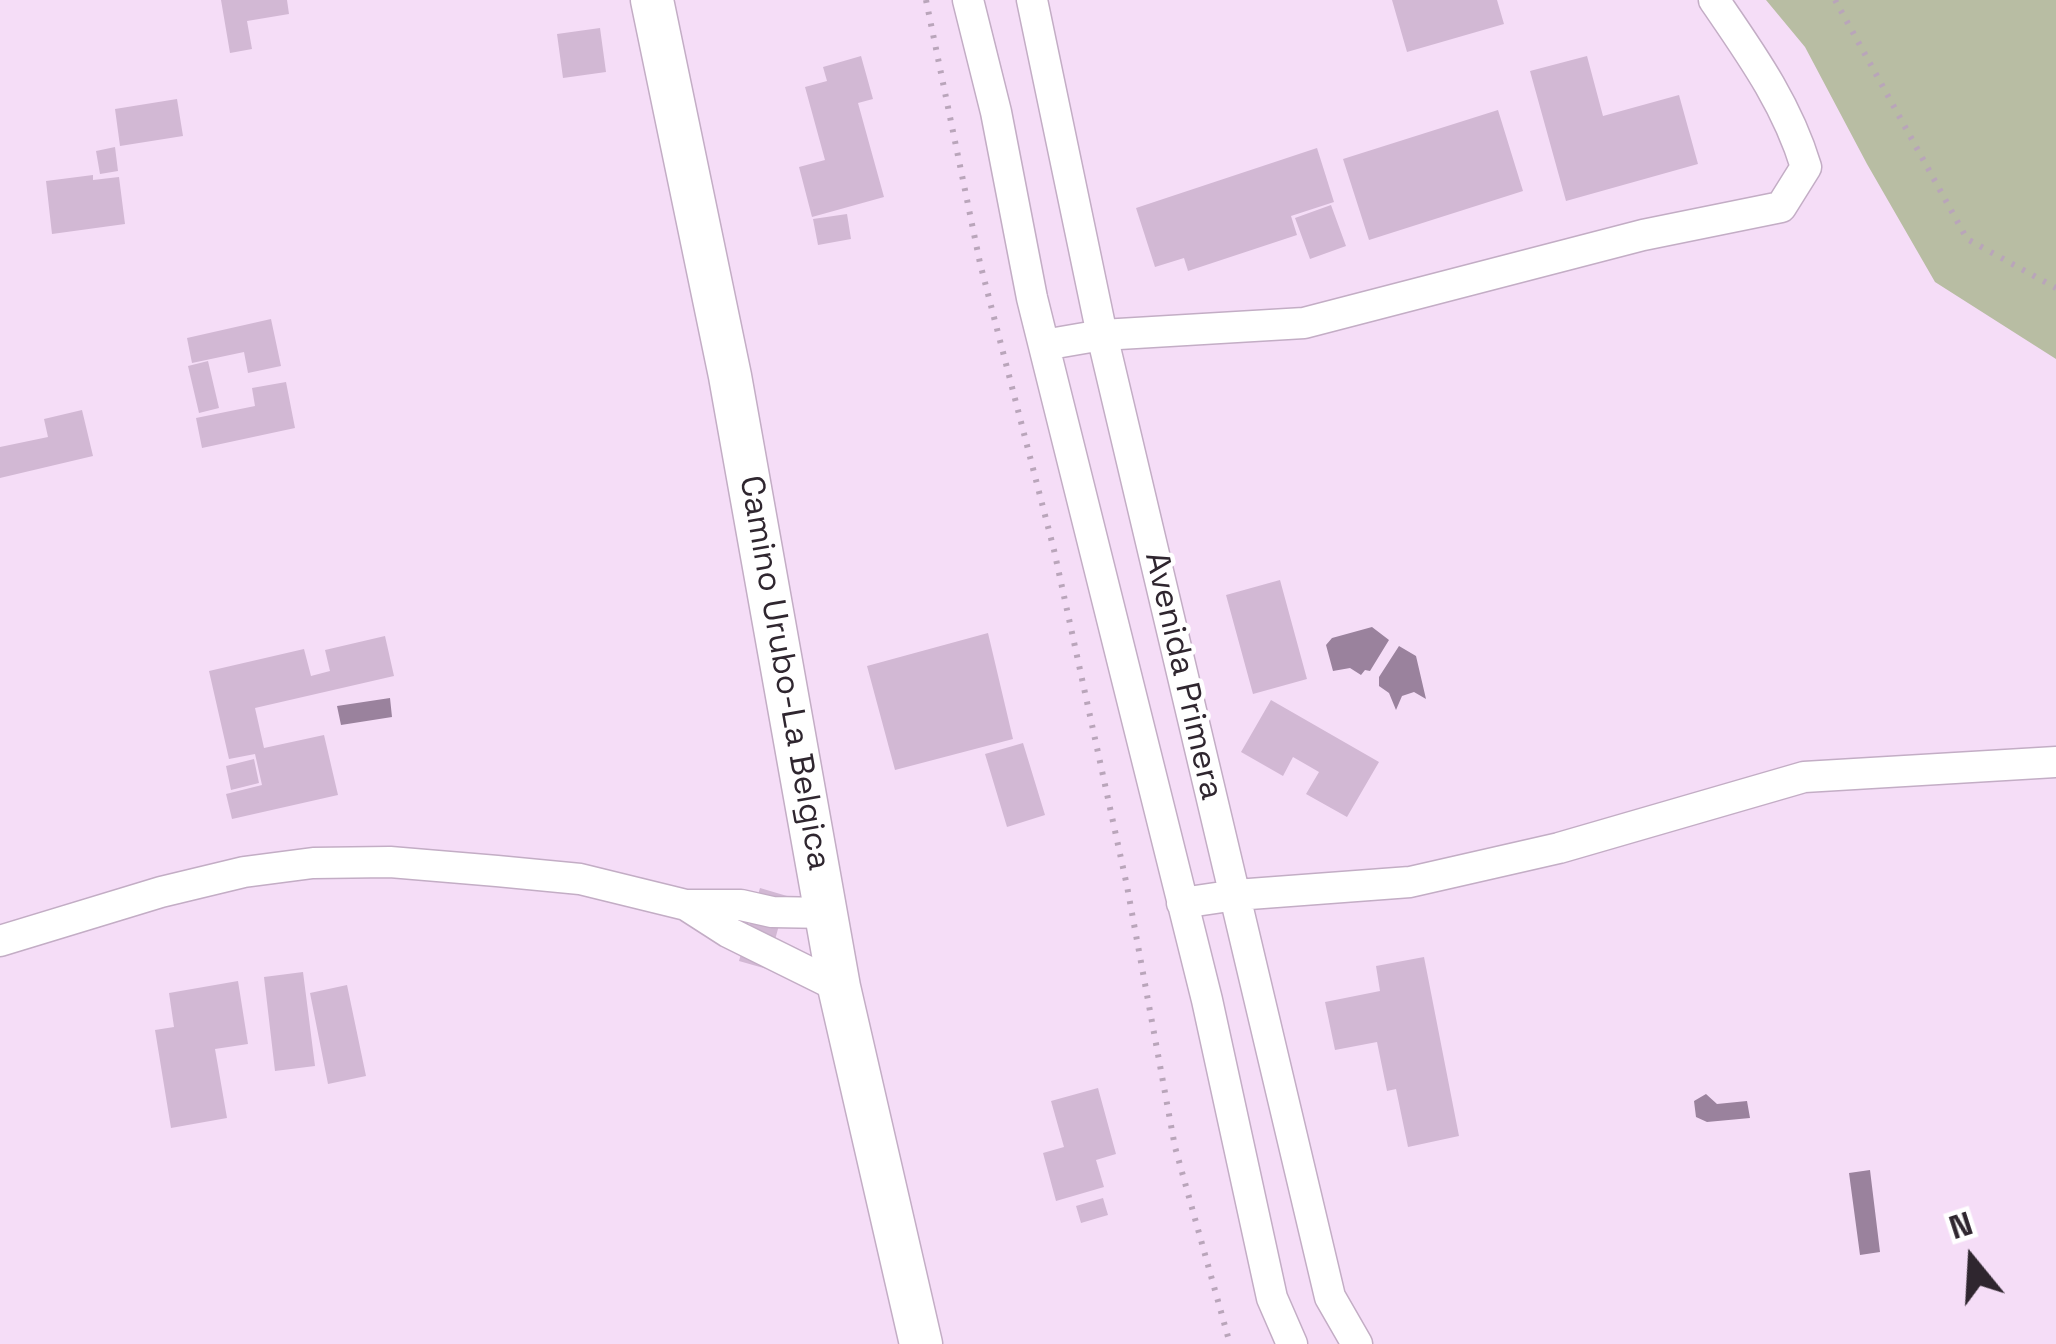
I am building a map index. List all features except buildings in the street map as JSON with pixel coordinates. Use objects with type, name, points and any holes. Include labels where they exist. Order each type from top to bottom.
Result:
[{"type":"main road","name":"Camino Urubo-La Belgica","points":[[652,0],[730,376],[839,987],[921,1344]]},
{"type":"street","name":"Avenida Primera","points":[[968,0],[996,112],[1016,229],[1207,1000],[1272,1298],[1292,1344]]},
{"type":"street","name":"Avenida Primera","points":[[1032,0],[1102,335],[1330,1298],[1358,1344]]},
{"type":"street","points":[[1044,344],[1102,335],[1304,322],[1643,235],[1781,207],[1806,167],[1794,128],[1714,0]]},
{"type":"street","points":[[1182,903],[1410,882],[1559,848],[1804,777],[2056,762]]},
{"type":"street","points":[[0,941],[161,892],[244,872],[313,863],[390,862],[580,879],[686,904],[827,913]]},
{"type":"street","points":[[686,904],[728,932],[839,987]]},
{"type":"path","points":[[926,0],[980,263],[1069,617],[1127,886],[1175,1148],[1230,1344]]},
{"type":"path","points":[[1835,0],[1967,239],[2056,288]]},
{"type":"green space","points":[[1766,0],[2056,0],[2056,359],[1935,282],[1805,47]]},
{"type":"shaded area","points":[[1372,627],[1389,640],[1370,671],[1361,675],[1350,668],[1333,671],[1326,645],[1332,638]]},
{"type":"shaded area","points":[[1399,646],[1416,656],[1426,699],[1414,692],[1402,696],[1396,710],[1389,693],[1379,686],[1379,677]]},
{"type":"shaded area","points":[[390,698],[392,717],[341,725],[337,706]]},
{"type":"shaded area","points":[[1706,1094],[1717,1104],[1747,1101],[1750,1118],[1707,1122],[1696,1117],[1694,1101]]},
{"type":"shaded area","points":[[1870,1170],[1880,1252],[1860,1255],[1849,1173]]}]
